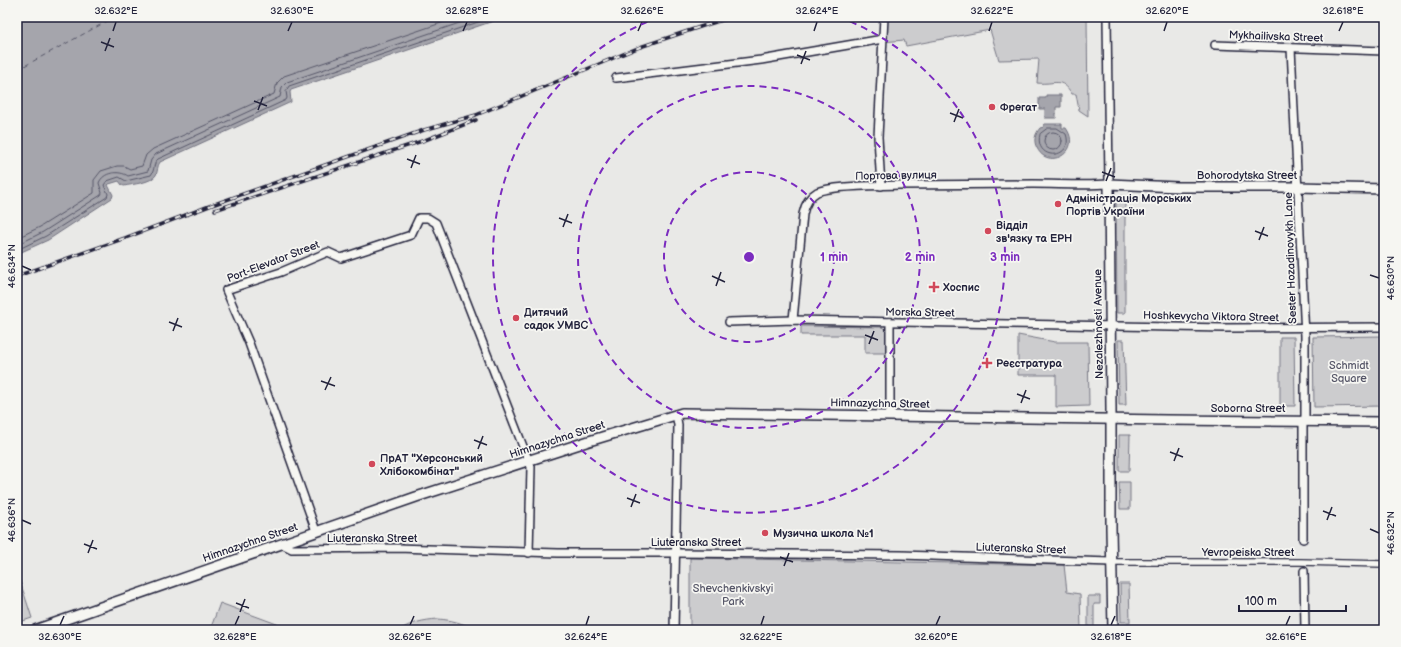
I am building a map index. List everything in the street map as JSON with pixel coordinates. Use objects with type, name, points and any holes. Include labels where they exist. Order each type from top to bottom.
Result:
[{"type":"street","points":[[880,186],[878,137],[884,17]]},
{"type":"street","name":"Nezalezhnosti Avenue","points":[[1107,17],[1111,562],[1113,630]]},
{"type":"street","points":[[616,78],[761,60],[883,39]]},
{"type":"street","name":"Mykhailivska Street","points":[[1215,45],[1384,51]]},
{"type":"street","name":"Sester Hozadinovykh Lane","points":[[1291,48],[1304,328],[1304,539]]},
{"type":"street","name":"Портова вулиця","points":[[793,320],[803,214],[805,204],[809,198],[818,192],[836,188],[880,186],[1035,184],[1090,186],[1109,184]]},
{"type":"street","name":"Bohorodytska Street","points":[[1109,184],[1178,187],[1384,189]]},
{"type":"street","name":"Port-Elevator Street","points":[[316,531],[248,343],[226,290],[281,272],[328,252],[341,258],[411,235],[419,218],[428,218],[436,223],[531,467],[529,553]]},
{"type":"street","name":"Morska Street","points":[[729,322],[793,320],[1110,326]]},
{"type":"street","points":[[890,322],[890,415]]},
{"type":"street","name":"Hoshkevycha Viktora Street","points":[[1110,326],[1304,328],[1384,327]]},
{"type":"street","points":[[674,630],[674,553],[678,426],[676,414]]},
{"type":"street","name":"Himnazychna Street","points":[[35,630],[416,497],[676,414],[1111,418]]},
{"type":"street","name":"Soborna Street","points":[[1111,418],[1384,422]]},
{"type":"street","name":"Liuteranska Street","points":[[282,544],[292,549],[397,548],[529,553],[901,555],[1111,562]]},
{"type":"street","name":"Yevropeiska Street","points":[[1111,562],[1300,562],[1384,564]]},
{"type":"street","points":[[1304,571],[1305,630]]},
{"type":"green space","points":[[884,17],[1087,17],[1088,116],[1079,110],[1076,94],[1072,94],[1068,88],[1061,83],[1037,83],[1039,59],[999,60],[990,30],[906,46],[904,40],[883,42]]},
{"type":"green space","points":[[1116,196],[1125,196],[1125,313],[1117,313]]},
{"type":"green space","points":[[801,326],[882,327],[886,330],[886,353],[865,353],[865,335],[801,335]]},
{"type":"green space","points":[[1018,335],[1055,342],[1088,342],[1089,406],[1056,407],[1056,375],[1018,375]]},
{"type":"green space","name":"Schmidt Square","points":[[1384,336],[1384,406],[1314,407],[1313,337]]},
{"type":"green space","points":[[1280,337],[1294,337],[1295,406],[1280,406]]},
{"type":"green space","points":[[1118,340],[1124,340],[1126,405],[1119,405]]},
{"type":"green space","points":[[1119,435],[1130,435],[1129,471],[1119,471]]},
{"type":"green space","points":[[1119,482],[1130,482],[1130,509],[1120,509]]},
{"type":"green space","name":"Shevchenkivskyi Park","points":[[690,558],[1064,565],[1067,592],[1080,594],[1081,630],[690,630]]},
{"type":"green space","points":[[17,572],[32,618],[17,623]]},
{"type":"green space","points":[[1120,584],[1129,584],[1130,622],[1121,622]]},
{"type":"green space","points":[[1088,596],[1100,596],[1100,604],[1094,604],[1094,629],[1101,630],[1088,630]]},
{"type":"green space","points":[[220,603],[293,630],[210,630]]},
{"type":"green space","points":[[438,619],[457,622],[476,630],[399,630],[417,622]]},
{"type":"water","points":[[17,17],[505,17],[291,90],[291,102],[160,162],[154,178],[142,183],[124,186],[119,181],[109,184],[108,185],[113,195],[112,198],[48,240],[17,254]]},
{"type":"water","points":[[1046,95],[1061,95],[1061,107],[1056,107],[1056,118],[1045,118],[1045,109],[1039,109],[1039,98],[1046,98]]},
{"type":"water","points":[[1044,124],[1062,124],[1062,128],[1066,128],[1070,137],[1070,144],[1067,151],[1062,156],[1049,158],[1042,155],[1037,148],[1035,143],[1036,135],[1040,128],[1044,127]]},
{"type":"ferry route","points":[[17,70],[115,17]]},
{"type":"railway","points":[[17,276],[424,130],[476,115],[640,47],[733,17]]},
{"type":"railway","points":[[215,210],[425,140],[476,120]]},
{"type":"place","name":"Фрегат","points":[[992,107]]},
{"type":"place","name":"Адміністрація Морських Портів України","points":[[1058,204]]},
{"type":"place","name":"Відділ зв'язку та ЕРН","points":[[988,231]]},
{"type":"place","name":"Хоспис","points":[[934,287]]},
{"type":"place","name":"Дитячий садок УМВС","points":[[516,318]]},
{"type":"place","name":"Реєстратура","points":[[987,363]]},
{"type":"place","name":"ПрАТ \"Херсонський Хлібокомбінат\"","points":[[372,464]]},
{"type":"place","name":"Музична школа №1","points":[[765,533]]}]
